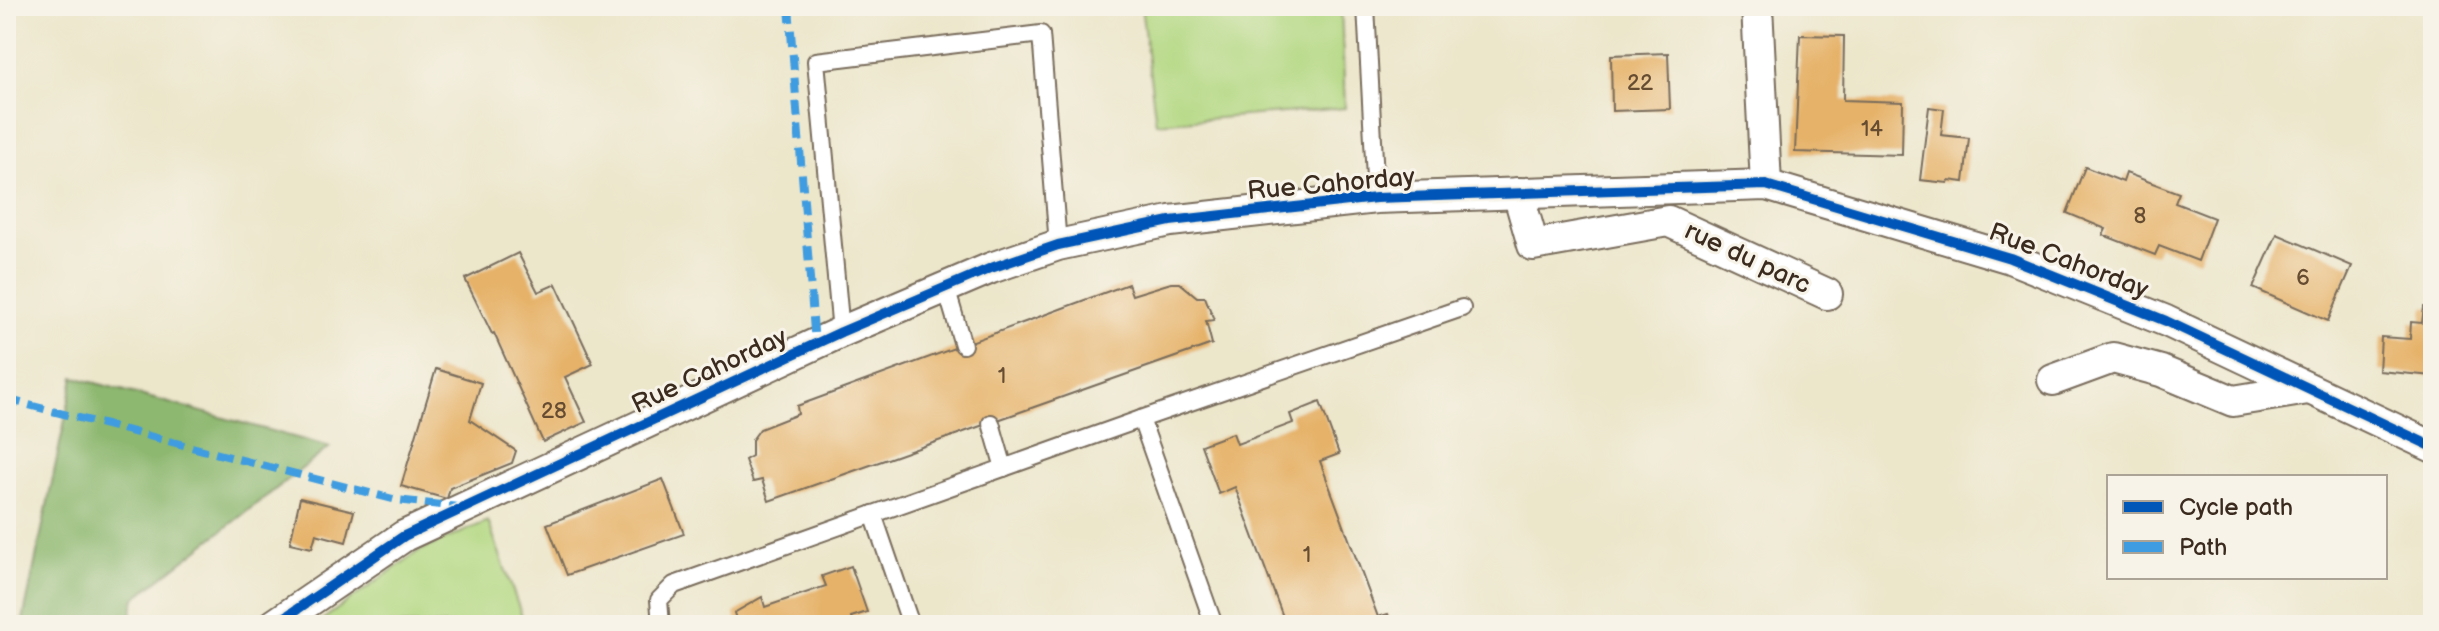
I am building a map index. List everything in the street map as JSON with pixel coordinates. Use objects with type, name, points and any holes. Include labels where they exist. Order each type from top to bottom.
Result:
[{"type":"street","points":[[1757,6],[1766,185]]},
{"type":"street","name":"Rue Cahorday","points":[[274,625],[404,536],[841,332],[991,268],[1058,245],[1170,221],[1376,198],[1766,185],[2010,258],[2166,321],[2433,447]]},
{"type":"street","name":"rue du parc","points":[[1518,193],[1533,245],[1668,221],[1827,294]]},
{"type":"street","points":[[2053,380],[2113,358],[2161,371],[2233,401],[2308,389]]},
{"type":"lane","points":[[1366,6],[1376,198]]},
{"type":"lane","points":[[841,332],[816,61],[1041,34],[1058,245]]},
{"type":"lane","points":[[946,288],[963,345]]},
{"type":"lane","points":[[661,625],[659,600],[674,585],[1462,308]]},
{"type":"lane","points":[[1141,419],[1214,625]]},
{"type":"lane","points":[[991,423],[1004,468]]},
{"type":"lane","points":[[873,514],[911,625]]},
{"type":"green space","points":[[1141,6],[1341,6],[1345,108],[1156,123]]},
{"type":"green space","points":[[74,377],[330,447],[135,598],[129,625],[22,625]]},
{"type":"green space","points":[[488,521],[525,625],[315,625],[419,551]]},
{"type":"building","points":[[2324,6],[2362,6],[2362,12],[2324,11]]},
{"type":"building","points":[[1800,35],[1844,36],[1843,100],[1903,102],[1902,155],[1795,152]]},
{"type":"building","points":[[1668,53],[1670,109],[1612,111],[1611,55]]},
{"type":"building","points":[[1929,107],[1944,109],[1941,135],[1969,138],[1964,182],[1920,180]]},
{"type":"building","points":[[2085,167],[2123,182],[2126,173],[2179,193],[2175,203],[2214,218],[2198,261],[2159,246],[2155,255],[2103,235],[2106,229],[2067,213]]},
{"type":"building","points":[[2277,234],[2352,266],[2328,321],[2253,288]]},
{"type":"building","points":[[518,253],[538,292],[556,284],[593,364],[565,377],[586,422],[543,442],[494,333],[465,279]]},
{"type":"building","points":[[1180,283],[1197,297],[1205,297],[1214,320],[1206,321],[1212,344],[769,501],[762,480],[753,482],[745,460],[752,456],[752,440],[760,429],[798,414],[797,406],[1128,284],[1132,295]]},
{"type":"building","points":[[2424,307],[2433,308],[2433,376],[2379,371],[2381,337],[2410,339],[2411,322],[2422,323]]},
{"type":"building","points":[[436,369],[481,383],[470,420],[516,451],[512,463],[450,488],[447,499],[401,486]]},
{"type":"building","points":[[1320,402],[1339,454],[1320,461],[1378,617],[1388,614],[1392,625],[1286,625],[1235,487],[1219,494],[1201,445],[1233,433],[1237,444],[1293,423],[1290,414]]},
{"type":"building","points":[[663,479],[684,534],[567,575],[547,524]]},
{"type":"building","points":[[300,498],[354,511],[346,542],[316,534],[312,548],[290,543]]},
{"type":"building","points":[[851,566],[867,612],[851,617],[853,625],[738,625],[734,613],[762,597],[765,607],[826,586],[822,576]]},
{"type":"marked path","points":[[789,6],[815,344]]},
{"type":"marked path","points":[[6,399],[397,500],[458,507]]},
{"type":"cycle path","points":[[274,625],[404,536],[841,332],[991,268],[1058,245],[1170,221],[1376,198],[1766,185],[2010,258],[2166,321],[2433,447]]}]
